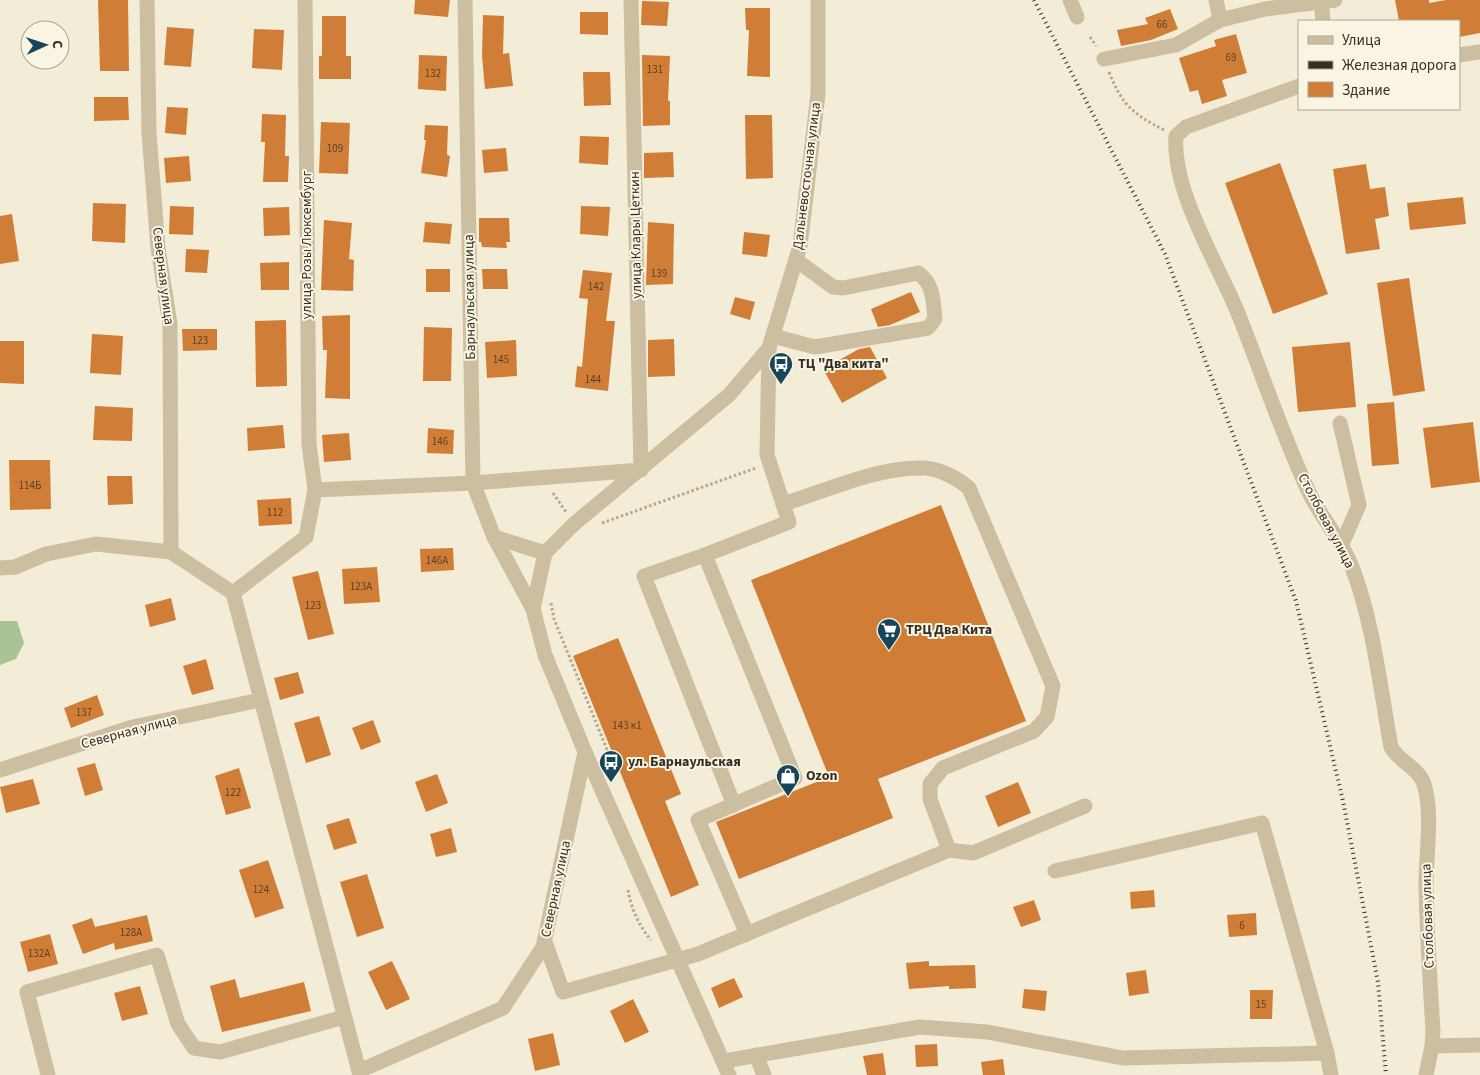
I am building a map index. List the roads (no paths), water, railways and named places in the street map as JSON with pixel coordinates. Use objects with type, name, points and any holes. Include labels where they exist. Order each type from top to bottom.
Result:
[{"type":"street","name":"Северная улица","points":[[147,0],[150,143],[158,248],[170,324],[171,552]]},
{"type":"street","name":"улица Розы Люксембург","points":[[233,593],[306,537],[315,490],[309,444],[305,0]]},
{"type":"street","name":"Барнаульская улица","points":[[465,0],[474,484],[494,536],[533,609]]},
{"type":"street","name":"улица Клары Цеткин","points":[[630,0],[641,470]]},
{"type":"street","name":"Дальневосточная улица","points":[[771,342],[800,246],[818,94],[818,0]]},
{"type":"street","points":[[1070,0],[1077,17]]},
{"type":"street","points":[[1216,0],[1220,20]]},
{"type":"street","points":[[1104,59],[1176,45],[1220,20],[1266,9],[1335,0]]},
{"type":"street","points":[[1320,1],[1323,20]]},
{"type":"street","points":[[1460,55],[1480,52]]},
{"type":"street","name":"Столбовая улица","points":[[1298,86],[1186,127],[1176,136],[1176,161],[1185,194],[1237,310],[1307,489],[1342,544],[1360,591],[1381,678],[1392,747],[1395,754],[1419,774],[1427,798],[1426,886],[1432,1046],[1426,1075]]},
{"type":"street","points":[[771,342],[815,347],[836,345],[928,328],[935,319],[931,287],[927,279],[918,273],[843,288],[833,287],[796,260]]},
{"type":"street","points":[[771,342],[729,395],[574,524],[545,553],[533,609],[545,655],[585,752],[727,1068],[756,1055],[920,1027],[987,1032],[1123,1058],[1327,1053]]},
{"type":"street","points":[[734,805],[644,576],[705,555],[789,522],[767,455],[771,342]]},
{"type":"street","points":[[1340,423],[1359,505],[1342,544]]},
{"type":"street","points":[[783,504],[884,472],[925,468],[956,478],[969,488],[1053,686],[1047,718],[1034,731],[943,768],[930,784],[930,799],[949,850]]},
{"type":"street","points":[[315,490],[474,484],[641,470]]},
{"type":"street","points":[[494,536],[545,553]]},
{"type":"street","points":[[0,568],[15,567],[46,554],[96,544],[171,552],[233,593]]},
{"type":"street","points":[[705,555],[795,778],[698,820],[747,934]]},
{"type":"street","name":"Северная улица","points":[[233,593],[359,1073],[503,1008],[545,942],[585,752]]},
{"type":"street","name":"Северная улица","points":[[0,770],[133,727],[260,700]]},
{"type":"street","points":[[545,942],[563,992],[678,961],[949,850],[973,853],[1085,806]]},
{"type":"street","points":[[1055,871],[1262,823],[1327,1053],[1331,1075]]},
{"type":"street","points":[[48,1075],[27,992],[157,955],[178,1024],[194,1048],[220,1052],[344,1017]]},
{"type":"street","points":[[1432,1046],[1480,1044]]},
{"type":"street","points":[[756,1055],[764,1075]]},
{"type":"railway","points":[[1034,0],[1165,254],[1296,601],[1343,801],[1378,982],[1386,1075]]},
{"type":"place","name":"ТЦ \"Два кита\"","points":[[781,385]]},
{"type":"place","name":"ТРЦ Два Кита","points":[[889,651]]},
{"type":"place","name":"ул. Барнаульская","points":[[611,783]]},
{"type":"place","name":"Ozon","points":[[788,797]]}]
